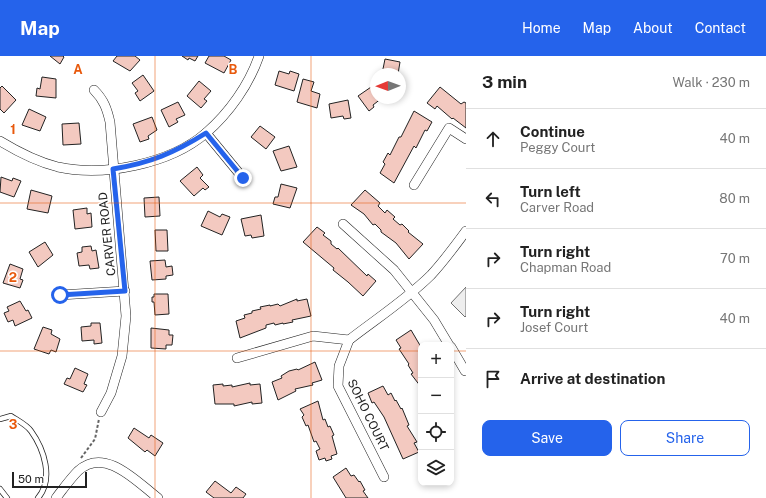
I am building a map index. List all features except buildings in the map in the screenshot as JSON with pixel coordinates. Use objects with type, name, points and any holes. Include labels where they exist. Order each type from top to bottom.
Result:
[{"type":"street","points":[[0,141],[35,159],[58,166],[83,170],[113,169],[159,159],[182,148],[206,133],[230,107],[245,87],[259,56]]},
{"type":"street","name":"CARVER ROAD","points":[[94,90],[102,98],[107,107],[110,122],[125,291],[126,329],[122,356],[111,393],[101,412]]},
{"type":"street","points":[[414,185],[449,128],[466,139]]},
{"type":"street","points":[[206,133],[243,178]]},
{"type":"street","points":[[343,224],[394,270],[434,320],[448,342]]},
{"type":"street","points":[[237,358],[313,336],[349,340],[412,292],[446,259],[466,231]]},
{"type":"street","points":[[60,295],[125,291]]},
{"type":"street","name":"SOHO COURT","points":[[349,340],[338,372],[338,386],[384,476]]},
{"type":"street","points":[[454,353],[465,371]]},
{"type":"street","points":[[56,498],[78,471],[87,465],[97,462],[106,462],[116,467],[158,498]]},
{"type":"lane","points":[[0,419],[11,416],[31,430],[44,456],[47,476],[38,498]]},
{"type":"lane","points":[[0,490],[7,498]]},
{"type":"path","points":[[77,462],[95,439],[101,412]]},
{"type":"shaded area","points":[[466,287],[466,316],[465,317],[451,303]]},
{"type":"route","points":[[60,295],[125,291],[113,169],[159,159],[182,148],[206,133],[243,178]]}]
